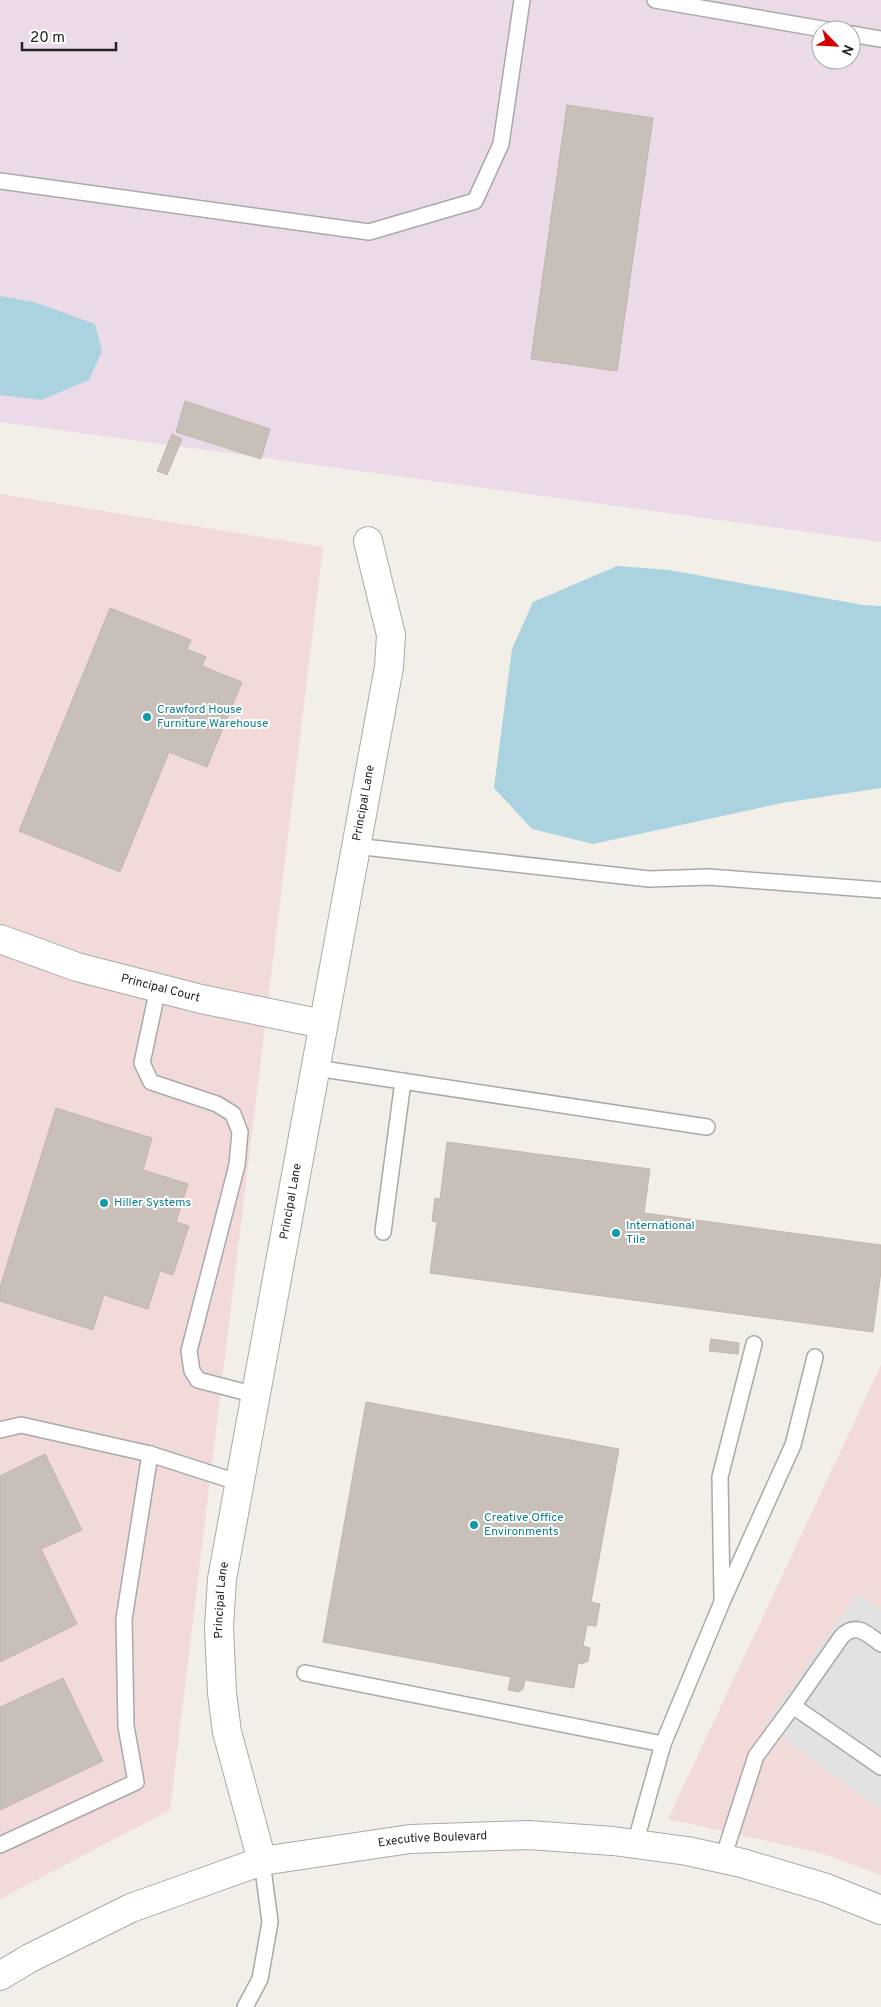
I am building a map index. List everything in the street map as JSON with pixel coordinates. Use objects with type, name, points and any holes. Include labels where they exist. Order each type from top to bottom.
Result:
[{"type":"street","name":"Principal Lane","points":[[262,1861],[227,1732],[222,1693],[219,1628],[222,1579],[389,667],[390,635],[368,541]]},
{"type":"street","name":"Principal Court","points":[[0,939],[77,967],[201,999],[323,1024]]},
{"type":"street","name":"Executive Boulevard","points":[[0,1976],[30,1958],[131,1908],[262,1861],[410,1839],[528,1835],[635,1844],[687,1851],[723,1858],[826,1888],[881,1910]]},
{"type":"lane","points":[[0,180],[369,232],[475,201],[501,144],[522,0]]},
{"type":"lane","points":[[655,0],[811,27]]},
{"type":"lane","points":[[861,36],[881,39]]},
{"type":"lane","points":[[355,846],[649,879],[709,878],[881,890]]},
{"type":"lane","points":[[158,988],[142,1063],[151,1082],[217,1104],[233,1114],[240,1132],[237,1165],[188,1351],[192,1371],[198,1380],[256,1395]]},
{"type":"lane","points":[[316,1068],[707,1127]]},
{"type":"lane","points":[[383,1232],[403,1081]]},
{"type":"lane","points":[[722,1602],[720,1477],[754,1344]]},
{"type":"lane","points":[[635,1844],[663,1744],[722,1602],[793,1445],[815,1356]]},
{"type":"lane","points":[[0,1430],[21,1425],[150,1454],[240,1483]]},
{"type":"lane","points":[[0,1845],[136,1782],[126,1726],[124,1618],[150,1454]]},
{"type":"lane","points":[[723,1858],[756,1756],[842,1636],[848,1630],[857,1629],[881,1644]]},
{"type":"lane","points":[[305,1672],[663,1744]]},
{"type":"lane","points":[[793,1706],[881,1767]]},
{"type":"lane","points":[[245,2007],[260,1979],[270,1922],[262,1861]]},
{"type":"shaded area","points":[[0,0],[881,0],[881,542],[0,422]]},
{"type":"shaded area","points":[[0,494],[323,547],[170,1810],[0,1899]]},
{"type":"shaded area","points":[[881,1365],[881,1875],[821,1853],[668,1819]]},
{"type":"shaded area","points":[[858,1593],[881,1609],[881,1810],[764,1725]]},
{"type":"water","points":[[0,296],[34,302],[95,324],[102,351],[89,380],[41,400],[0,395]]},
{"type":"water","points":[[617,566],[669,570],[863,605],[881,606],[881,788],[782,803],[593,844],[532,829],[494,788],[512,649],[533,602]]},
{"type":"building","points":[[567,105],[653,118],[617,371],[531,359]]},
{"type":"building","points":[[185,401],[270,429],[261,459],[176,432]]},
{"type":"building","points":[[172,434],[182,439],[167,475],[157,471]]},
{"type":"building","name":"Crawford House Furniture Warehouse","points":[[110,608],[191,640],[187,649],[206,657],[202,666],[242,682],[207,767],[169,752],[120,872],[19,831]]},
{"type":"building","name":"Hiller Systems","points":[[56,1108],[152,1138],[143,1170],[188,1184],[176,1222],[189,1226],[173,1275],[160,1271],[148,1309],[104,1295],[93,1330],[0,1301],[0,1287]]},
{"type":"building","name":"International Tile","points":[[447,1142],[650,1169],[644,1213],[881,1245],[881,1271],[873,1332],[430,1273],[437,1222],[432,1221],[435,1198],[440,1199]]},
{"type":"building","points":[[711,1339],[739,1343],[738,1354],[709,1351]]},
{"type":"building","name":"Creative Office Environments","points":[[366,1402],[619,1449],[591,1602],[600,1604],[596,1626],[587,1625],[583,1646],[590,1648],[588,1661],[582,1664],[578,1663],[574,1688],[525,1680],[523,1689],[519,1692],[508,1690],[511,1677],[323,1642]]},
{"type":"building","points":[[45,1454],[82,1530],[41,1549],[77,1624],[0,1662],[0,1476]]},
{"type":"building","points":[[63,1678],[103,1761],[0,1810],[0,1707]]},
{"type":"place","name":"Crawford House Furniture Warehouse","points":[[147,717]]},
{"type":"place","name":"Hiller Systems","points":[[104,1203]]},
{"type":"place","name":"International Tile","points":[[616,1233]]},
{"type":"place","name":"Creative Office Environments","points":[[474,1525]]}]
